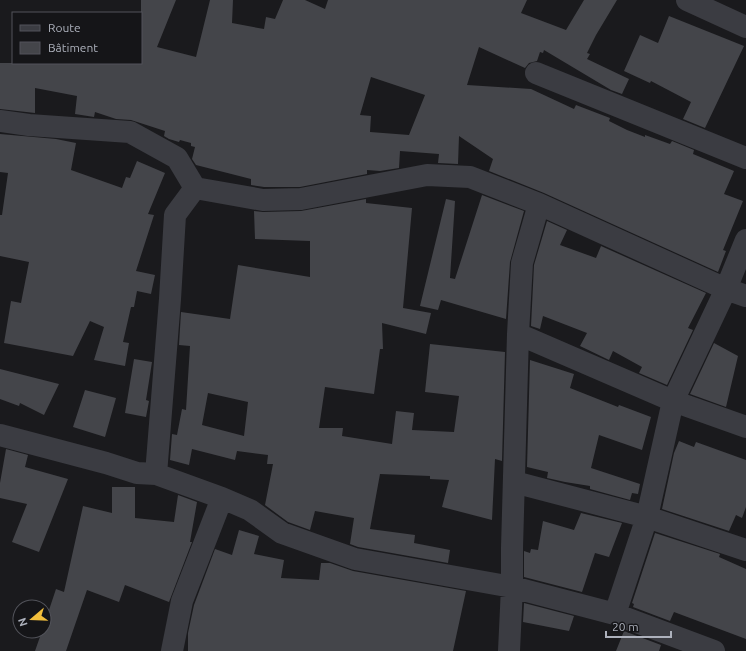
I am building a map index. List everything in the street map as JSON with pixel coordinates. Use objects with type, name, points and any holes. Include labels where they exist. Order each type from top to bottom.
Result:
[{"type":"street","points":[[687,0],[746,27]]},
{"type":"street","points":[[536,73],[746,158]]},
{"type":"street","points":[[0,121],[29,125],[130,132],[177,158],[195,188],[263,200],[301,199],[427,175],[470,177],[539,204],[736,292]]},
{"type":"street","points":[[156,474],[175,215],[195,188]]},
{"type":"street","points":[[509,651],[518,334],[522,263],[539,204]]},
{"type":"street","points":[[615,614],[647,517],[673,401],[736,292],[746,240]]},
{"type":"street","points":[[518,334],[673,401],[746,426]]},
{"type":"street","points":[[0,435],[106,463],[137,473],[156,474],[250,510],[282,533],[355,559],[512,587],[615,614],[714,651]]},
{"type":"street","points":[[514,482],[647,517],[746,550]]},
{"type":"street","points":[[172,651],[182,601],[222,498]]},
{"type":"building","points":[[141,0],[176,0],[157,47],[196,57],[210,0],[233,0],[232,23],[264,29],[266,17],[275,19],[283,0],[305,0],[325,9],[328,0],[527,0],[521,13],[566,30],[584,0],[617,0],[596,35],[587,53],[590,54],[587,59],[629,79],[622,94],[611,90],[544,50],[543,53],[540,52],[537,61],[529,63],[525,68],[479,47],[467,85],[531,89],[574,109],[576,105],[610,118],[609,121],[645,137],[645,135],[670,144],[672,141],[694,150],[693,154],[734,171],[724,194],[743,201],[723,250],[726,251],[718,272],[544,193],[489,171],[493,159],[459,136],[458,164],[438,163],[439,154],[400,151],[399,168],[380,171],[367,170],[367,174],[300,187],[264,187],[251,185],[251,179],[196,165],[192,159],[195,147],[191,146],[191,143],[169,139],[164,136],[165,131],[131,120],[116,119],[95,112],[94,117],[75,114],[77,96],[35,88],[35,113],[0,109],[0,63],[142,64]],"holes":[[[371,77],[425,95],[409,135],[370,132],[371,116],[360,115]]]},
{"type":"building","points":[[669,16],[744,46],[705,128],[683,119],[691,102],[651,81],[650,83],[624,71],[640,35],[658,43]]},
{"type":"building","points":[[0,134],[56,139],[76,143],[71,170],[122,188],[126,177],[130,178],[137,161],[165,173],[148,214],[154,215],[136,271],[155,275],[151,294],[137,291],[134,307],[131,307],[123,342],[129,343],[125,366],[94,360],[104,327],[90,321],[73,356],[4,343],[11,301],[21,303],[29,262],[0,256],[0,215],[2,215],[8,173],[0,172]]},
{"type":"building","points":[[482,195],[524,211],[510,262],[506,319],[441,300],[438,310],[420,306],[446,199],[455,201],[450,278],[455,279]]},
{"type":"building","points":[[366,199],[366,203],[412,208],[403,308],[431,313],[426,334],[382,323],[383,349],[380,349],[374,394],[325,387],[319,428],[343,428],[342,436],[392,444],[396,411],[414,413],[412,430],[454,432],[459,396],[425,392],[430,344],[505,352],[502,461],[495,459],[492,520],[442,507],[449,480],[430,479],[430,476],[380,474],[370,529],[415,535],[414,543],[450,550],[448,563],[358,547],[350,544],[354,518],[315,511],[310,530],[288,522],[265,505],[273,464],[267,464],[268,455],[237,451],[235,460],[192,449],[189,465],[170,460],[172,434],[177,435],[182,409],[186,410],[190,346],[179,345],[181,312],[230,319],[238,265],[310,277],[310,241],[255,239],[254,211],[301,211]],"holes":[[[208,393],[248,402],[244,436],[202,425]]]},
{"type":"building","points":[[547,221],[567,230],[560,245],[596,258],[601,246],[706,293],[688,328],[693,330],[667,385],[639,373],[642,367],[613,351],[609,360],[580,346],[587,333],[543,316],[540,329],[531,326],[534,265]]},
{"type":"building","points":[[714,343],[738,356],[726,407],[690,394]]},
{"type":"building","points":[[134,359],[152,362],[146,400],[149,401],[146,417],[125,413]]},
{"type":"building","points":[[530,360],[574,374],[570,388],[618,407],[619,405],[651,417],[642,450],[599,435],[591,468],[640,484],[638,494],[632,493],[630,500],[590,489],[590,486],[547,478],[548,472],[527,467]]},
{"type":"building","points":[[0,369],[59,384],[44,415],[20,403],[19,406],[0,399]]},
{"type":"building","points":[[85,390],[116,398],[105,437],[73,427]]},
{"type":"building","points":[[679,441],[694,447],[696,442],[746,460],[746,507],[742,518],[736,515],[729,531],[662,509],[674,453]]},
{"type":"building","points":[[6,449],[28,455],[25,467],[68,479],[39,552],[12,542],[27,504],[0,498],[0,483]]},
{"type":"building","points":[[112,487],[135,487],[135,518],[174,522],[178,495],[197,502],[190,542],[192,542],[169,602],[125,585],[119,602],[87,590],[66,651],[35,651],[39,639],[52,639],[52,601],[56,589],[64,592],[83,506],[112,513]]},
{"type":"building","points":[[581,513],[622,523],[609,557],[595,553],[582,592],[524,577],[524,551],[530,553],[531,549],[538,550],[543,521],[574,530]]},
{"type":"building","points":[[239,530],[259,536],[254,554],[284,560],[281,578],[319,580],[321,563],[330,563],[353,571],[466,591],[453,651],[188,651],[188,633],[194,605],[215,549],[232,555]]},
{"type":"building","points":[[655,533],[720,554],[719,557],[746,569],[746,639],[674,612],[670,621],[633,607],[634,604],[632,603]]},
{"type":"building","points":[[524,603],[574,616],[569,631],[523,622]]},
{"type":"building","points":[[624,631],[661,645],[659,651],[616,651]]}]
